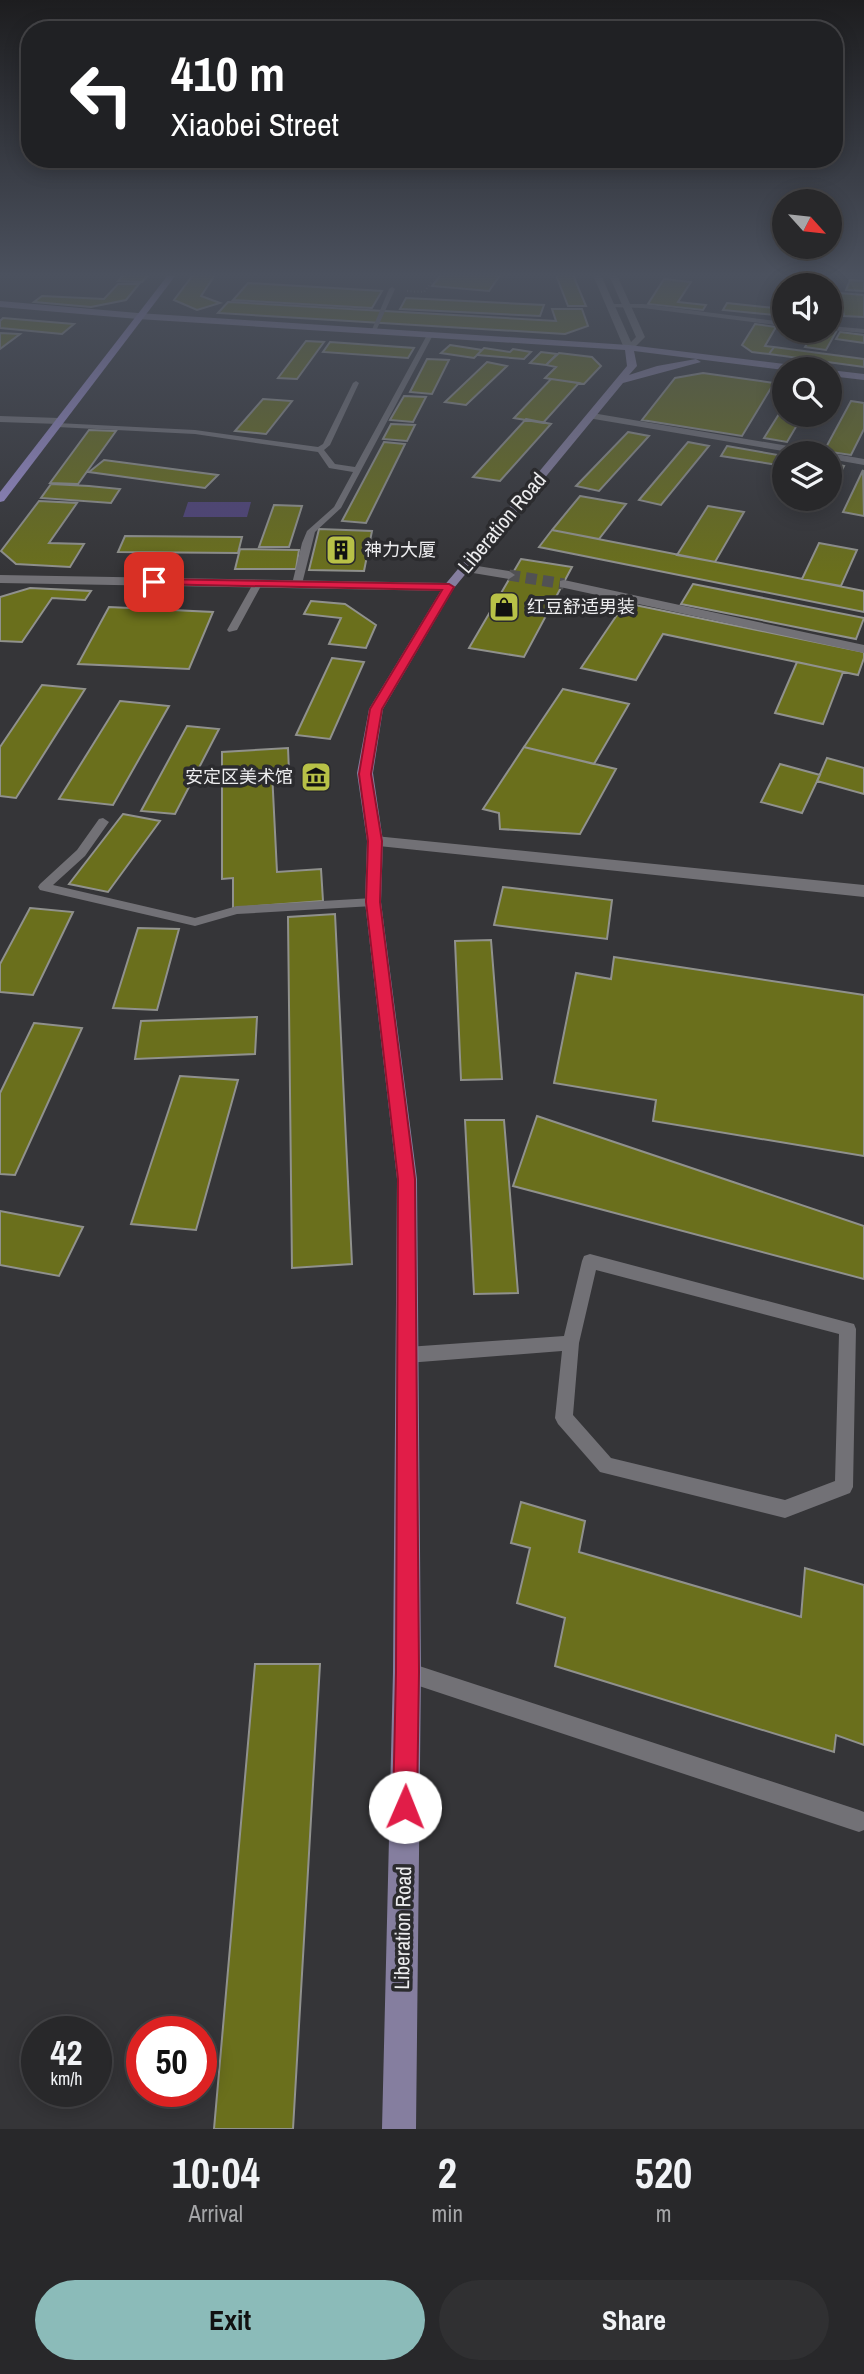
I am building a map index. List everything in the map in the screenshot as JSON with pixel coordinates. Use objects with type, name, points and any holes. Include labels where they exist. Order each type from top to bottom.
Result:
[{"type":"main road","points":[[0,499],[94,374]]},
{"type":"main road","name":"Liberation Road","points":[[399,2129],[407,1672],[407,1179],[373,902],[375,841],[365,774],[376,709],[449,587],[626,374]]},
{"type":"main road","points":[[620,382],[642,374]]},
{"type":"main road","points":[[842,374],[864,377]]},
{"type":"street","points":[[592,416],[772,446]]},
{"type":"street","points":[[0,419],[58,423]]},
{"type":"street","points":[[842,458],[864,462]]},
{"type":"street","points":[[465,568],[509,575]]},
{"type":"street","points":[[0,579],[449,587]]},
{"type":"street","points":[[564,584],[864,649]]},
{"type":"street","points":[[375,841],[864,891]]},
{"type":"lane","points":[[298,584],[311,531],[337,509],[409,374]]},
{"type":"lane","points":[[320,450],[326,445],[356,383]]},
{"type":"lane","points":[[58,423],[195,432],[320,450],[332,466],[357,470]]},
{"type":"lane","points":[[232,630],[257,583]]},
{"type":"lane","points":[[103,822],[81,853],[44,887],[195,922],[237,910],[373,902]]},
{"type":"lane","points":[[590,1261],[848,1329],[844,1487],[785,1509],[606,1466],[564,1418],[571,1343],[590,1261]]},
{"type":"lane","points":[[407,1355],[571,1343]]},
{"type":"lane","points":[[407,1672],[859,1821]]},
{"type":"shaded area","points":[[188,502],[251,502],[247,517],[183,517]]},
{"type":"building","points":[[281,374],[300,374],[297,379],[278,378]]},
{"type":"building","points":[[419,374],[442,374],[432,394],[410,392]]},
{"type":"building","points":[[474,374],[498,374],[466,405],[445,402]]},
{"type":"building","points":[[549,374],[593,374],[584,384],[545,378]]},
{"type":"building","points":[[713,374],[772,383],[742,436],[642,420],[675,378]]},
{"type":"building","points":[[551,379],[579,383],[543,423],[514,418]]},
{"type":"building","points":[[404,396],[426,397],[413,422],[390,420]]},
{"type":"building","points":[[263,399],[292,401],[266,434],[235,431]]},
{"type":"building","points":[[851,401],[864,403],[864,429],[851,455],[842,454],[842,441],[829,441],[837,427],[842,427],[842,418]]},
{"type":"building","points":[[526,419],[551,424],[500,481],[473,477]]},
{"type":"building","points":[[391,424],[415,425],[407,441],[383,439]]},
{"type":"building","points":[[772,425],[796,427],[788,441],[764,438]]},
{"type":"building","points":[[89,430],[116,431],[78,484],[50,483]]},
{"type":"building","points":[[628,432],[649,436],[599,491],[576,486]]},
{"type":"building","points":[[384,442],[405,444],[366,523],[342,521]]},
{"type":"building","points":[[688,442],[709,446],[661,505],[639,500]]},
{"type":"building","points":[[727,446],[772,454],[772,464],[721,456]]},
{"type":"building","points":[[104,460],[218,475],[205,488],[89,472]]},
{"type":"building","points":[[863,470],[864,516],[843,512]]},
{"type":"building","points":[[51,484],[120,489],[111,503],[41,498]]},
{"type":"building","points":[[580,496],[626,504],[599,539],[552,530]]},
{"type":"building","points":[[39,501],[77,503],[49,543],[84,544],[70,567],[16,564],[1,551]]},
{"type":"building","points":[[274,505],[302,506],[289,547],[259,547]]},
{"type":"building","points":[[708,506],[744,512],[715,562],[677,555]]},
{"type":"building","name":"神力大厦","points":[[319,529],[372,531],[364,571],[309,570]]},
{"type":"building","points":[[552,530],[864,591],[864,612],[539,547]]},
{"type":"building","points":[[125,536],[242,537],[238,553],[118,552]]},
{"type":"building","points":[[819,543],[857,550],[841,586],[802,579]]},
{"type":"building","points":[[240,549],[299,550],[296,569],[235,569]]},
{"type":"building","points":[[521,559],[572,567],[524,657],[469,648]]},
{"type":"building","points":[[693,584],[864,618],[856,639],[681,604]]},
{"type":"building","points":[[30,588],[91,591],[85,600],[52,598],[22,642],[0,641],[0,597]]},
{"type":"building","points":[[311,601],[345,604],[376,625],[366,648],[329,644],[341,618],[304,614]]},
{"type":"building","points":[[625,603],[864,652],[864,658],[858,675],[663,634],[636,680],[581,668]]},
{"type":"building","points":[[109,607],[213,612],[189,669],[78,664]]},
{"type":"building","points":[[332,658],[364,662],[330,739],[296,735]]},
{"type":"building","points":[[797,662],[843,672],[823,724],[775,713]]},
{"type":"building","points":[[42,685],[85,689],[16,798],[0,796],[0,747]]},
{"type":"building","points":[[563,689],[629,704],[594,764],[524,747]]},
{"type":"building","points":[[120,701],[169,706],[113,805],[59,799]]},
{"type":"building","points":[[187,726],[219,729],[175,814],[141,811]]},
{"type":"building","points":[[524,747],[616,769],[580,834],[500,829],[499,813],[483,809]]},
{"type":"building","points":[[288,748],[289,771],[272,772],[277,872],[321,869],[323,901],[233,908],[233,878],[222,879],[222,752]]},
{"type":"building","points":[[827,758],[864,768],[864,794],[817,781]]},
{"type":"building","points":[[780,764],[820,775],[802,813],[761,802]]},
{"type":"building","points":[[123,814],[160,821],[108,892],[69,884]]},
{"type":"building","points":[[503,887],[612,900],[607,939],[494,925]]},
{"type":"building","points":[[30,908],[73,912],[33,995],[0,992],[0,964]]},
{"type":"building","points":[[335,914],[352,1264],[292,1268],[288,917]]},
{"type":"building","points":[[138,928],[179,929],[157,1010],[113,1008]]},
{"type":"building","points":[[491,940],[502,1079],[461,1080],[455,941]]},
{"type":"building","points":[[614,957],[864,995],[864,1156],[653,1121],[656,1100],[554,1083],[576,973],[611,979]]},
{"type":"building","points":[[257,1017],[255,1054],[135,1059],[141,1021]]},
{"type":"building","points":[[34,1023],[82,1028],[15,1175],[0,1174],[0,1093]]},
{"type":"building","points":[[180,1076],[238,1080],[196,1230],[131,1224]]},
{"type":"building","points":[[537,1116],[864,1226],[864,1279],[513,1186]]},
{"type":"building","points":[[465,1120],[504,1120],[518,1293],[474,1294]]},
{"type":"building","points":[[0,1211],[83,1227],[59,1276],[0,1265]]},
{"type":"building","points":[[521,1502],[585,1521],[579,1552],[801,1617],[805,1568],[864,1585],[864,1745],[836,1735],[834,1752],[555,1666],[565,1618],[517,1603],[530,1548],[511,1543]]},
{"type":"building","points":[[255,1664],[320,1664],[293,2129],[214,2129]]},
{"type":"tunnel","points":[[509,575],[564,584]]},
{"type":"place","name":"神力大厦","points":[[341,550]]},
{"type":"place","name":"红豆舒适男装","points":[[504,607]]},
{"type":"place","name":"安定区美术馆","points":[[316,777]]},
{"type":"route","points":[[154,582],[449,587],[376,709],[365,774],[375,841],[373,902],[407,1179],[405,1807]]}]
